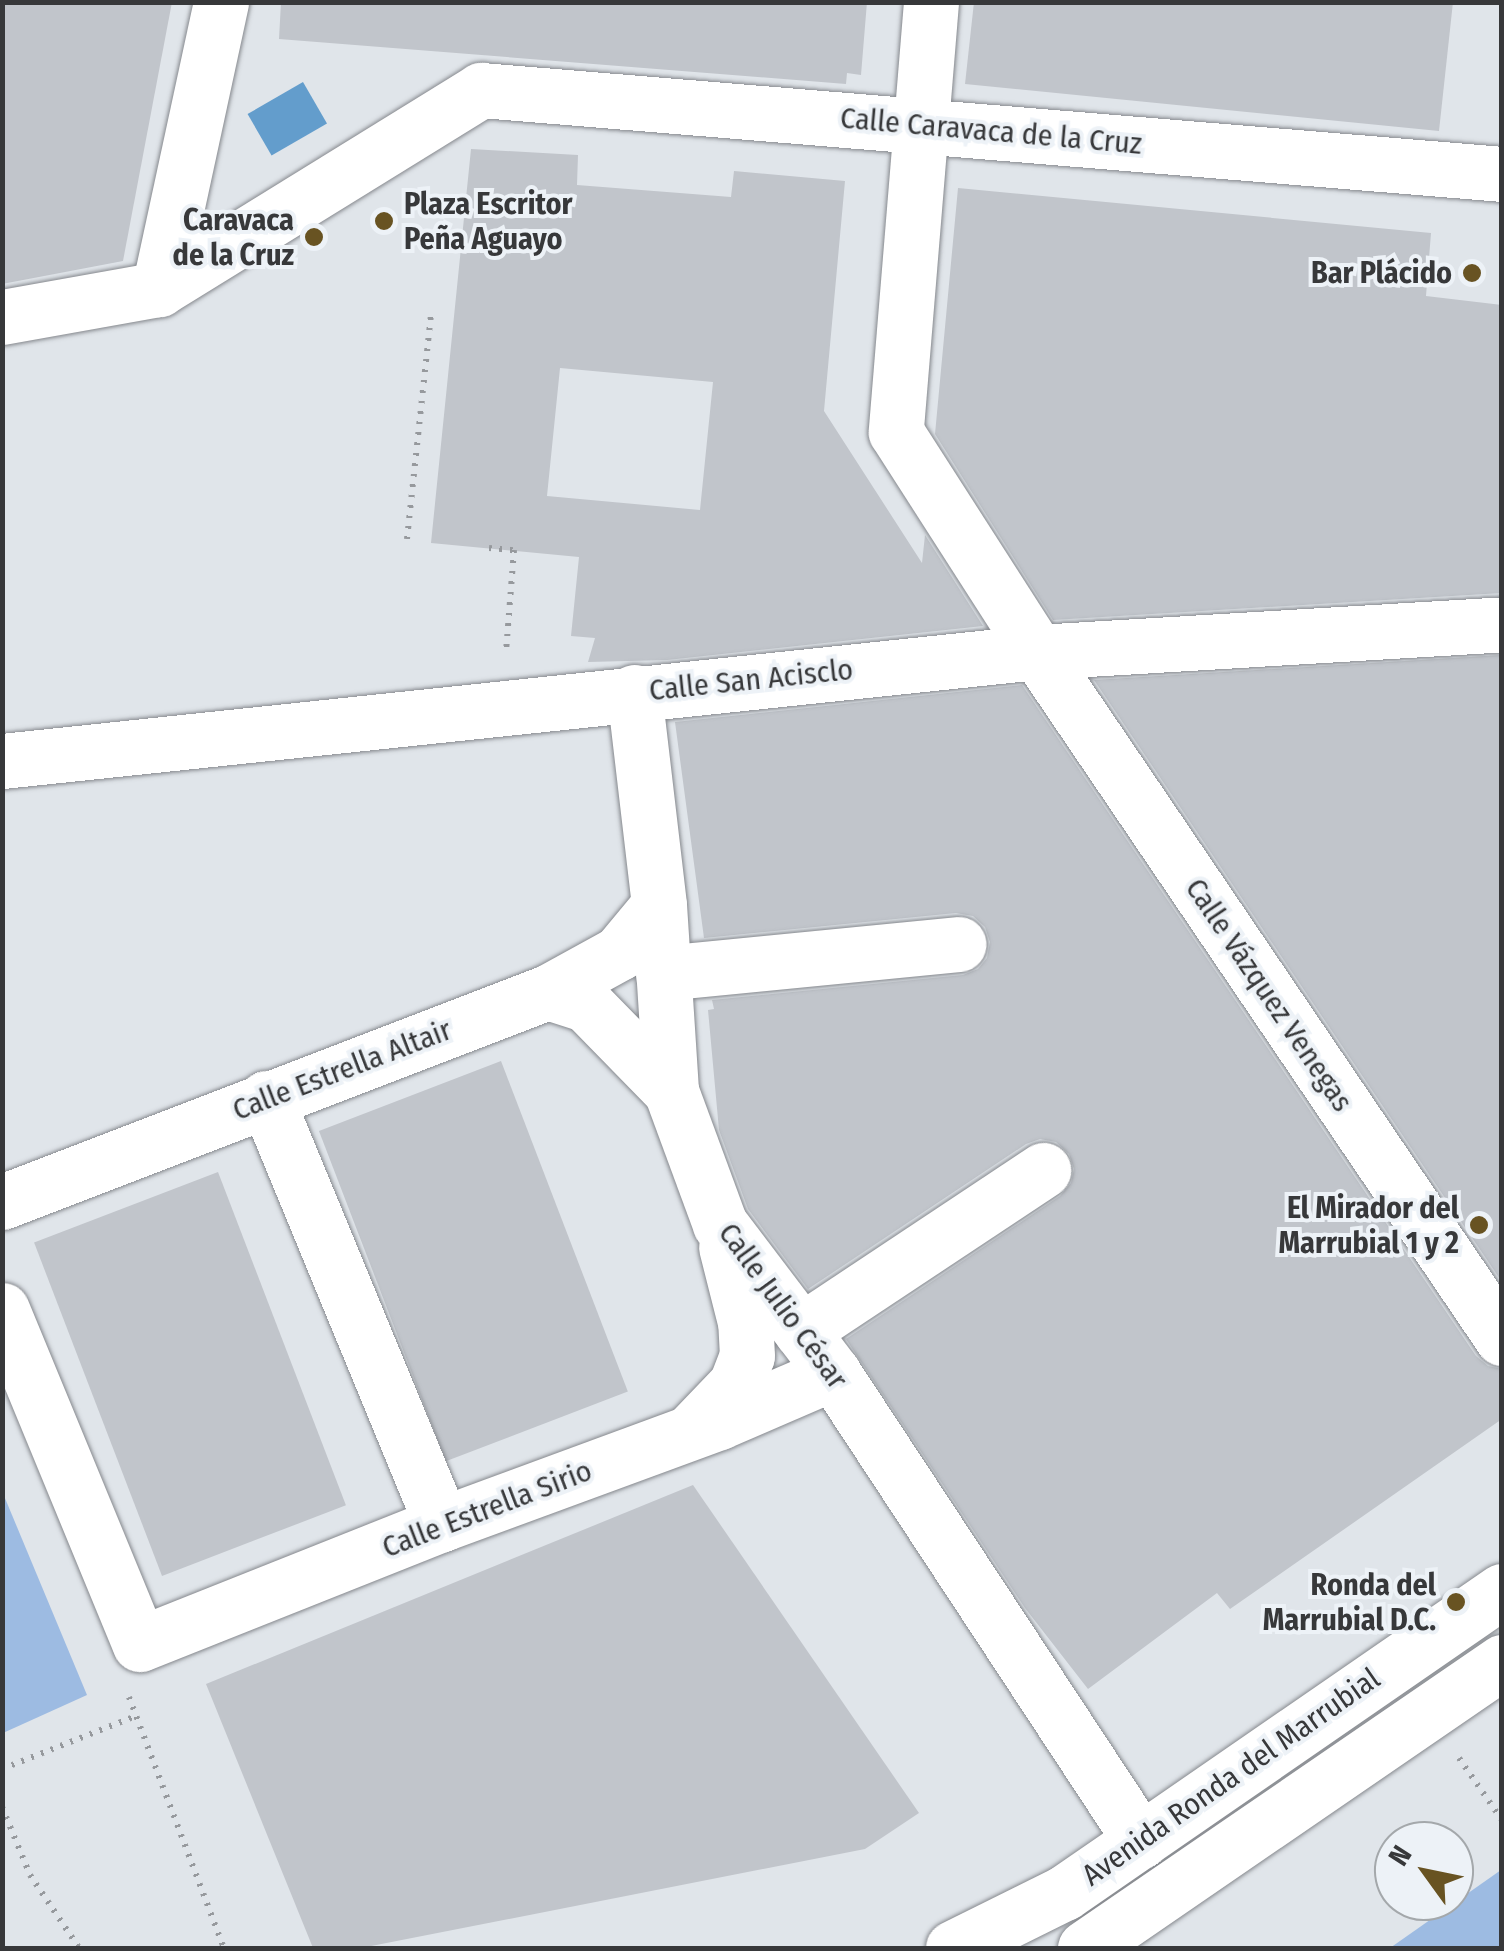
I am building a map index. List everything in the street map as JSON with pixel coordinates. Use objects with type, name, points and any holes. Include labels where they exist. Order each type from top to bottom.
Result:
[{"type":"street","points":[[2,317],[160,288],[221,2]]},
{"type":"street","name":"Calle Vázquez Venegas","points":[[932,2],[896,432],[1037,652],[1502,1338]]},
{"type":"street","name":"Calle Caravaca de la Cruz","points":[[160,288],[481,90],[1502,174]]},
{"type":"street","name":"Calle San Acisclo","points":[[2,761],[1037,652],[1502,624]]},
{"type":"street","name":"Calle Julio César","points":[[634,692],[659,905],[672,1091],[720,1224],[817,1352],[1142,1841]]},
{"type":"street","name":"Calle Estrella Altair","points":[[2,1202],[548,992],[619,953],[659,905]]},
{"type":"street","points":[[663,973],[959,944]]},
{"type":"street","points":[[548,992],[586,1004],[672,1091]]},
{"type":"street","points":[[266,1098],[442,1524]]},
{"type":"street","name":"Calle Estrella Sirio","points":[[132,1664],[442,1524],[690,1432],[817,1352],[1044,1170]]},
{"type":"street","points":[[690,1432],[736,1384],[747,1356],[746,1322],[720,1224]]},
{"type":"street","points":[[2,1310],[132,1664]]},
{"type":"street","name":"Avenida Ronda del Marrubial","points":[[953,1948],[1064,1893],[1502,1590]]},
{"type":"street","name":"Avenida Ronda del Marrubial","points":[[1085,1948],[1502,1662]]},
{"type":"path","points":[[407,539],[431,314]]},
{"type":"path","points":[[489,548],[514,550],[502,707]]},
{"type":"path","points":[[132,1664],[136,1716],[224,1948]]},
{"type":"path","points":[[2,1769],[136,1716]]},
{"type":"path","points":[[1453,1749],[1502,1820]]},
{"type":"path","points":[[2,1806],[30,1874],[66,1934],[80,1948]]},
{"type":"shaded area","points":[[303,82],[327,124],[272,156],[248,114]]},
{"type":"shaded area","points":[[2,1491],[87,1695],[3,1733],[2,1733]]},
{"type":"shaded area","points":[[1501,1870],[1501,1948],[1390,1948],[1428,1921],[1474,1921],[1474,1889]]},
{"type":"building","points":[[2,2],[172,2],[123,261],[2,284]]},
{"type":"building","points":[[281,2],[867,2],[861,75],[847,73],[846,84],[279,39]]},
{"type":"building","points":[[974,2],[1453,2],[1439,131],[965,84]]},
{"type":"building","points":[[471,149],[578,155],[577,185],[731,197],[734,171],[845,181],[824,411],[922,563],[925,535],[983,626],[667,660],[588,662],[595,638],[571,636],[579,557],[431,543]],"holes":[[[560,368],[713,382],[700,510],[547,496]]]},
{"type":"building","points":[[958,188],[1431,233],[1426,296],[1502,305],[1502,593],[1053,620],[935,434]]},
{"type":"building","points":[[1502,655],[1502,1282],[1094,680]]},
{"type":"building","points":[[1022,685],[1476,1356],[1488,1366],[1502,1369],[1502,1419],[1230,1609],[1217,1593],[1088,1689],[1025,1608],[846,1339],[1060,1196],[1071,1183],[1074,1169],[1069,1154],[1056,1142],[1040,1139],[1026,1144],[808,1289],[748,1209],[719,1130],[708,1010],[714,1009],[712,1000],[963,975],[978,969],[987,958],[990,942],[985,927],[973,916],[956,913],[704,938],[675,722]]},
{"type":"building","points":[[501,1061],[628,1391],[446,1461],[319,1131]]},
{"type":"building","points":[[218,1172],[346,1505],[162,1576],[34,1243]]},
{"type":"building","points":[[693,1485],[919,1813],[865,1849],[361,1948],[313,1948],[206,1684]]},
{"type":"place","name":"Plaza Escritor Peña Aguayo","points":[[384,221]]},
{"type":"place","name":"Caravaca de la Cruz","points":[[314,237]]},
{"type":"place","name":"Bar Plácido","points":[[1472,273]]},
{"type":"place","name":"El Mirador del Marrubial 1 y 2","points":[[1479,1225]]},
{"type":"place","name":"Ronda del Marrubial D.C.","points":[[1456,1602]]}]
